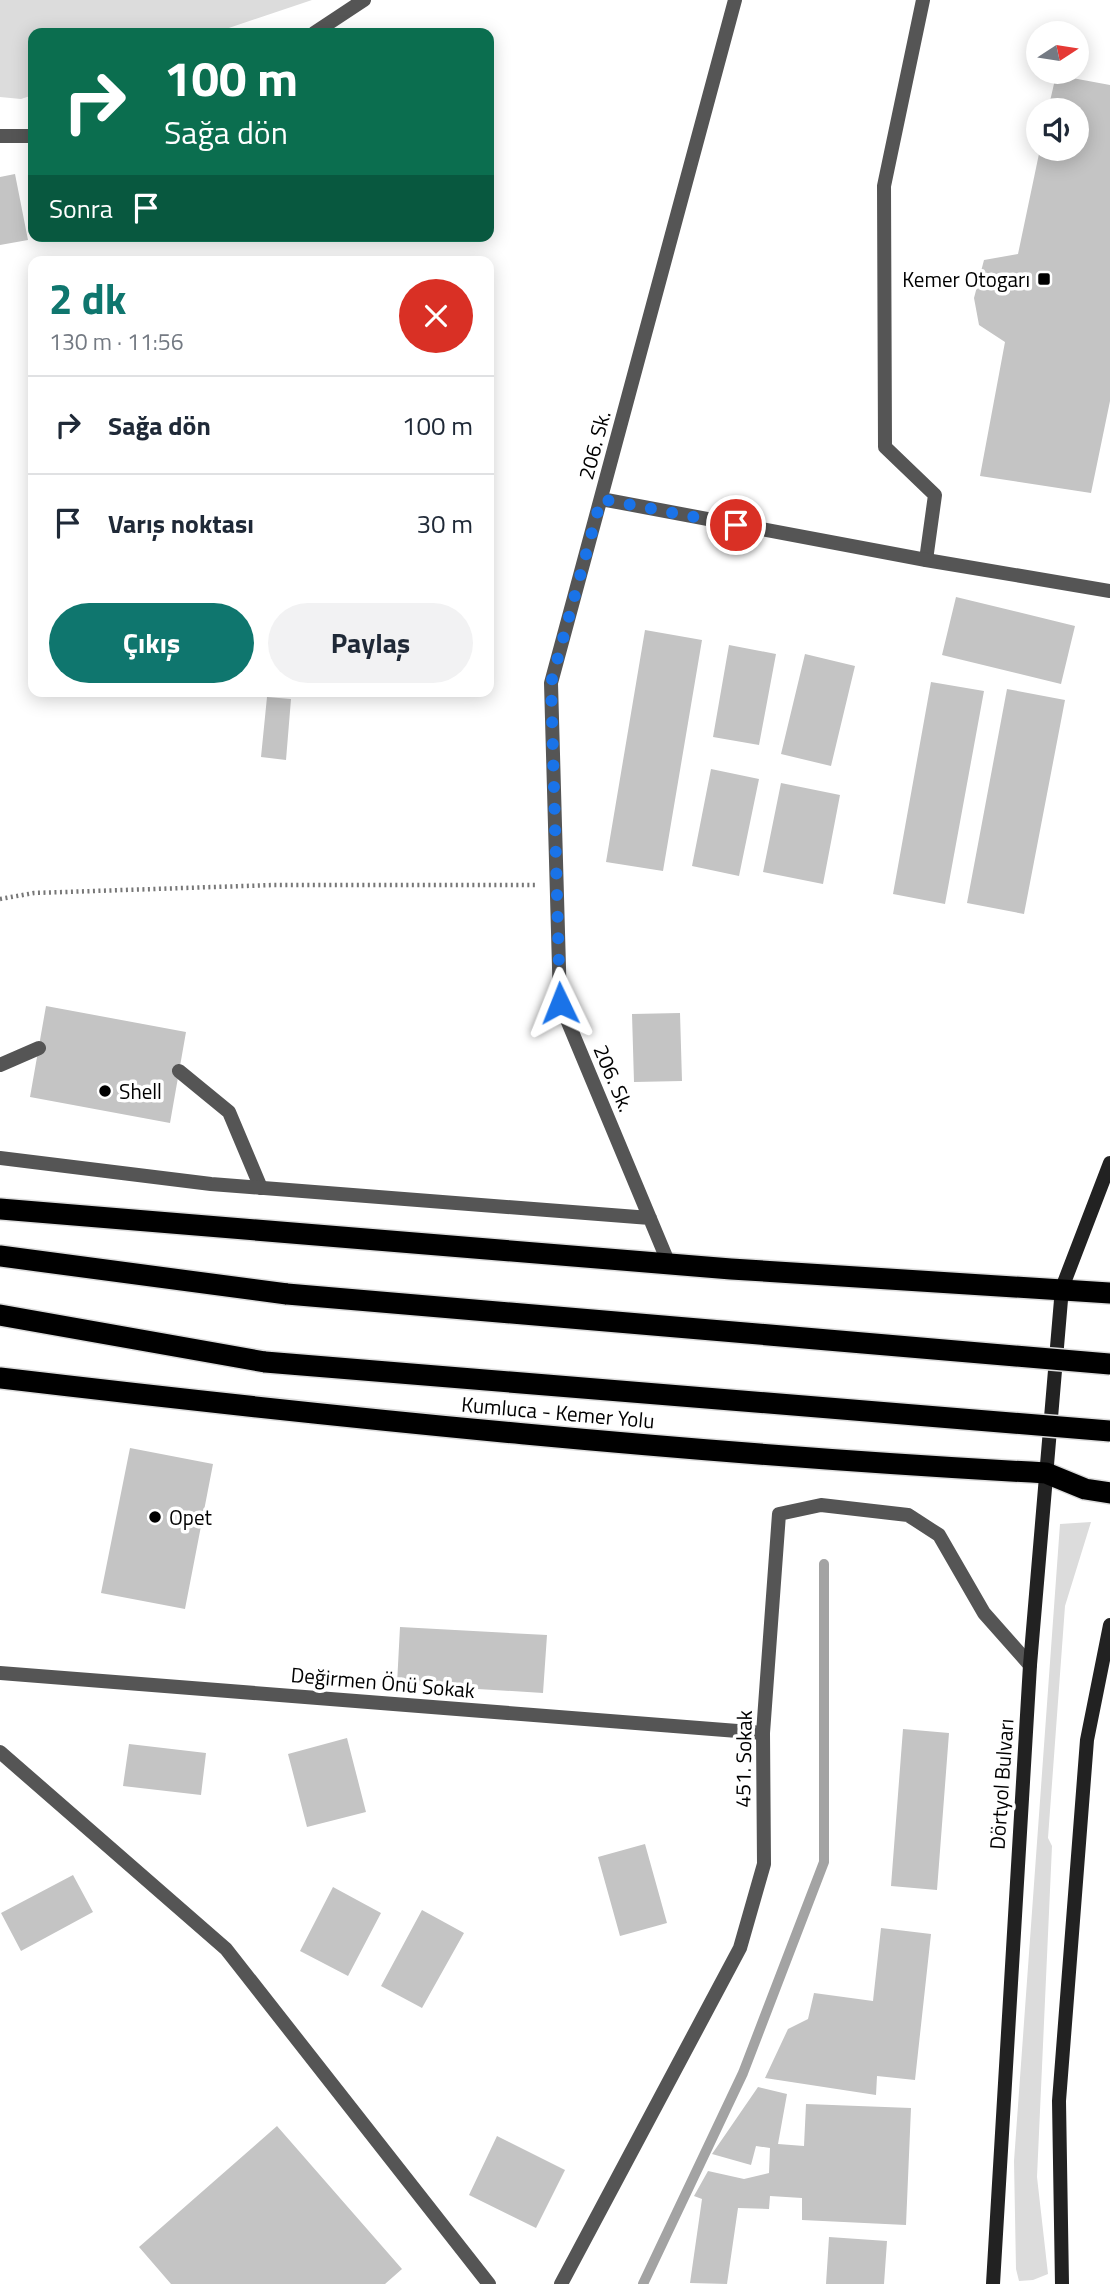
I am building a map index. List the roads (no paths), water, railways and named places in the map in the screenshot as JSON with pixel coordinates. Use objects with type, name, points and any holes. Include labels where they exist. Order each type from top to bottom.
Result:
[{"type":"highway","points":[[0,1209],[669,1264],[1110,1293]]},
{"type":"highway","points":[[0,1256],[287,1294],[1110,1364]]},
{"type":"highway","name":"Kumluca - Kemer Yolu","points":[[0,1315],[265,1362],[1110,1431]]},
{"type":"highway","name":"Kumluca - Kemer Yolu","points":[[0,1378],[256,1408],[572,1438],[1046,1473],[1085,1489],[1110,1493]]},
{"type":"main road","name":"Dörtyol Bulvarı","points":[[993,2284],[1030,1665],[1062,1288],[1110,1163]]},
{"type":"main road","points":[[1062,2284],[1059,2101],[1087,1740],[1110,1625]]},
{"type":"street","points":[[322,28],[364,0]]},
{"type":"street","name":"206. Sk.","points":[[669,1264],[560,1003],[551,683],[735,0]]},
{"type":"street","points":[[923,0],[884,186],[885,447],[935,495],[926,560]]},
{"type":"street","points":[[0,136],[28,136]]},
{"type":"street","points":[[601,499],[926,560],[1110,591]]},
{"type":"street","points":[[0,1065],[39,1048]]},
{"type":"street","points":[[179,1071],[229,1112],[261,1188]]},
{"type":"street","points":[[0,1158],[261,1188],[650,1218]]},
{"type":"street","name":"451. Sokak","points":[[561,2284],[740,1948],[764,1864],[762,1733],[779,1514],[821,1505],[908,1515],[939,1535],[984,1613],[1030,1665]]},
{"type":"street","name":"Değirmen Önü Sokak","points":[[0,1673],[762,1733]]},
{"type":"street","points":[[0,1752],[226,1949],[489,2284]]},
{"type":"waterway","points":[[643,2284],[743,2073],[824,1862],[824,1564]]},
{"type":"place","name":"Kemer Otogarı","points":[[1044,279]]},
{"type":"place","name":"Shell","points":[[105,1091]]},
{"type":"place","name":"Opet","points":[[155,1517]]}]
